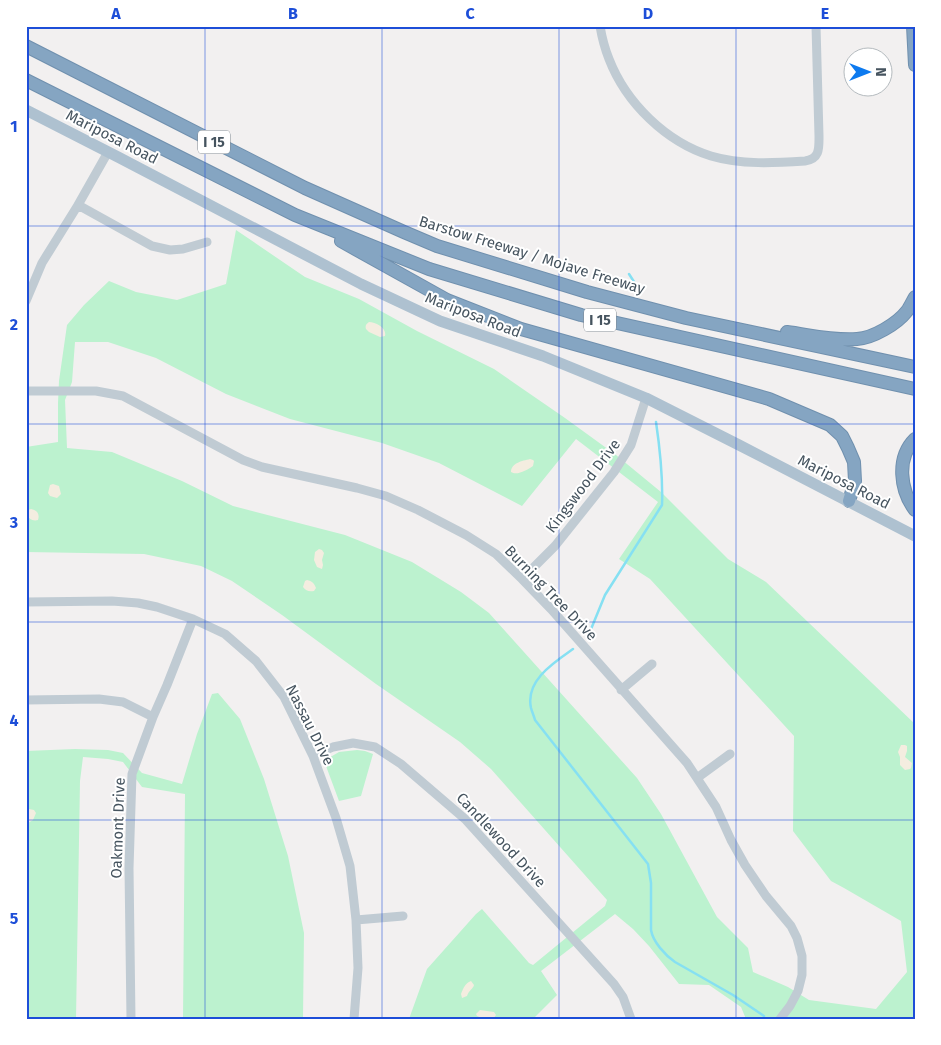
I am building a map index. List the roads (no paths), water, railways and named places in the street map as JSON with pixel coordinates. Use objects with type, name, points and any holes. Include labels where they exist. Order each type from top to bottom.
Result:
[{"type":"highway","points":[[913,26],[915,65]]},
{"type":"highway","name":"Barstow Freeway / Mojave Freeway","points":[[26,46],[306,188],[437,246],[587,292],[686,318],[915,367]]},
{"type":"highway","name":"I 15","points":[[26,80],[295,215],[429,269],[581,315],[915,389]]},
{"type":"highway","points":[[295,215],[448,300],[521,329],[769,399],[830,425],[842,436],[854,462],[855,480],[849,501]]},
{"type":"highway","points":[[686,318],[826,337],[858,339],[882,331],[894,323],[907,311],[915,297]]},
{"type":"highway","points":[[915,439],[905,456],[902,471],[903,487],[915,510]]},
{"type":"main road","name":"Mariposa Road","points":[[26,110],[361,284],[440,321],[543,356],[646,398],[915,536]]},
{"type":"street","points":[[600,26],[609,59],[621,84],[638,107],[660,128],[692,148],[711,156],[747,162],[803,162],[811,161],[816,156],[819,136],[816,26]]},
{"type":"street","points":[[26,301],[42,263],[108,152]]},
{"type":"street","points":[[78,205],[152,246],[170,250],[183,249],[207,242]]},
{"type":"street","name":"Burning Tree Drive","points":[[26,391],[96,391],[123,396],[243,460],[262,467],[386,496],[466,535],[496,554],[522,579],[687,763],[716,807],[745,865],[766,896],[791,926],[797,938],[802,956],[801,984],[790,1006],[780,1019]]},
{"type":"street","name":"Kingswood Drive","points":[[522,579],[555,546],[614,472],[631,445],[646,398]]},
{"type":"street","name":"Nassau Drive","points":[[26,602],[112,601],[157,607],[193,619],[225,634],[256,661],[284,697],[313,756],[336,818],[350,866],[356,920],[358,968],[354,1019]]},
{"type":"street","name":"Oakmont Drive","points":[[131,1019],[129,868],[132,774],[153,716],[193,619]]},
{"type":"street","points":[[621,690],[652,664]]},
{"type":"street","points":[[26,700],[100,699],[123,702],[153,716]]},
{"type":"street","name":"Candlewood Drive","points":[[313,756],[333,747],[353,743],[375,747],[402,764],[466,819],[505,862],[614,984],[623,997],[631,1019]]},
{"type":"street","points":[[697,778],[730,754]]},
{"type":"street","points":[[356,920],[403,916]]},
{"type":"waterway","points":[[629,274],[638,288]]},
{"type":"waterway","points":[[589,634],[605,595],[662,505],[661,463],[656,422]]},
{"type":"waterway","points":[[573,649],[557,660],[536,681],[530,698],[535,720],[648,864],[651,883],[651,930],[660,948],[675,962],[733,995],[764,1016]]}]
